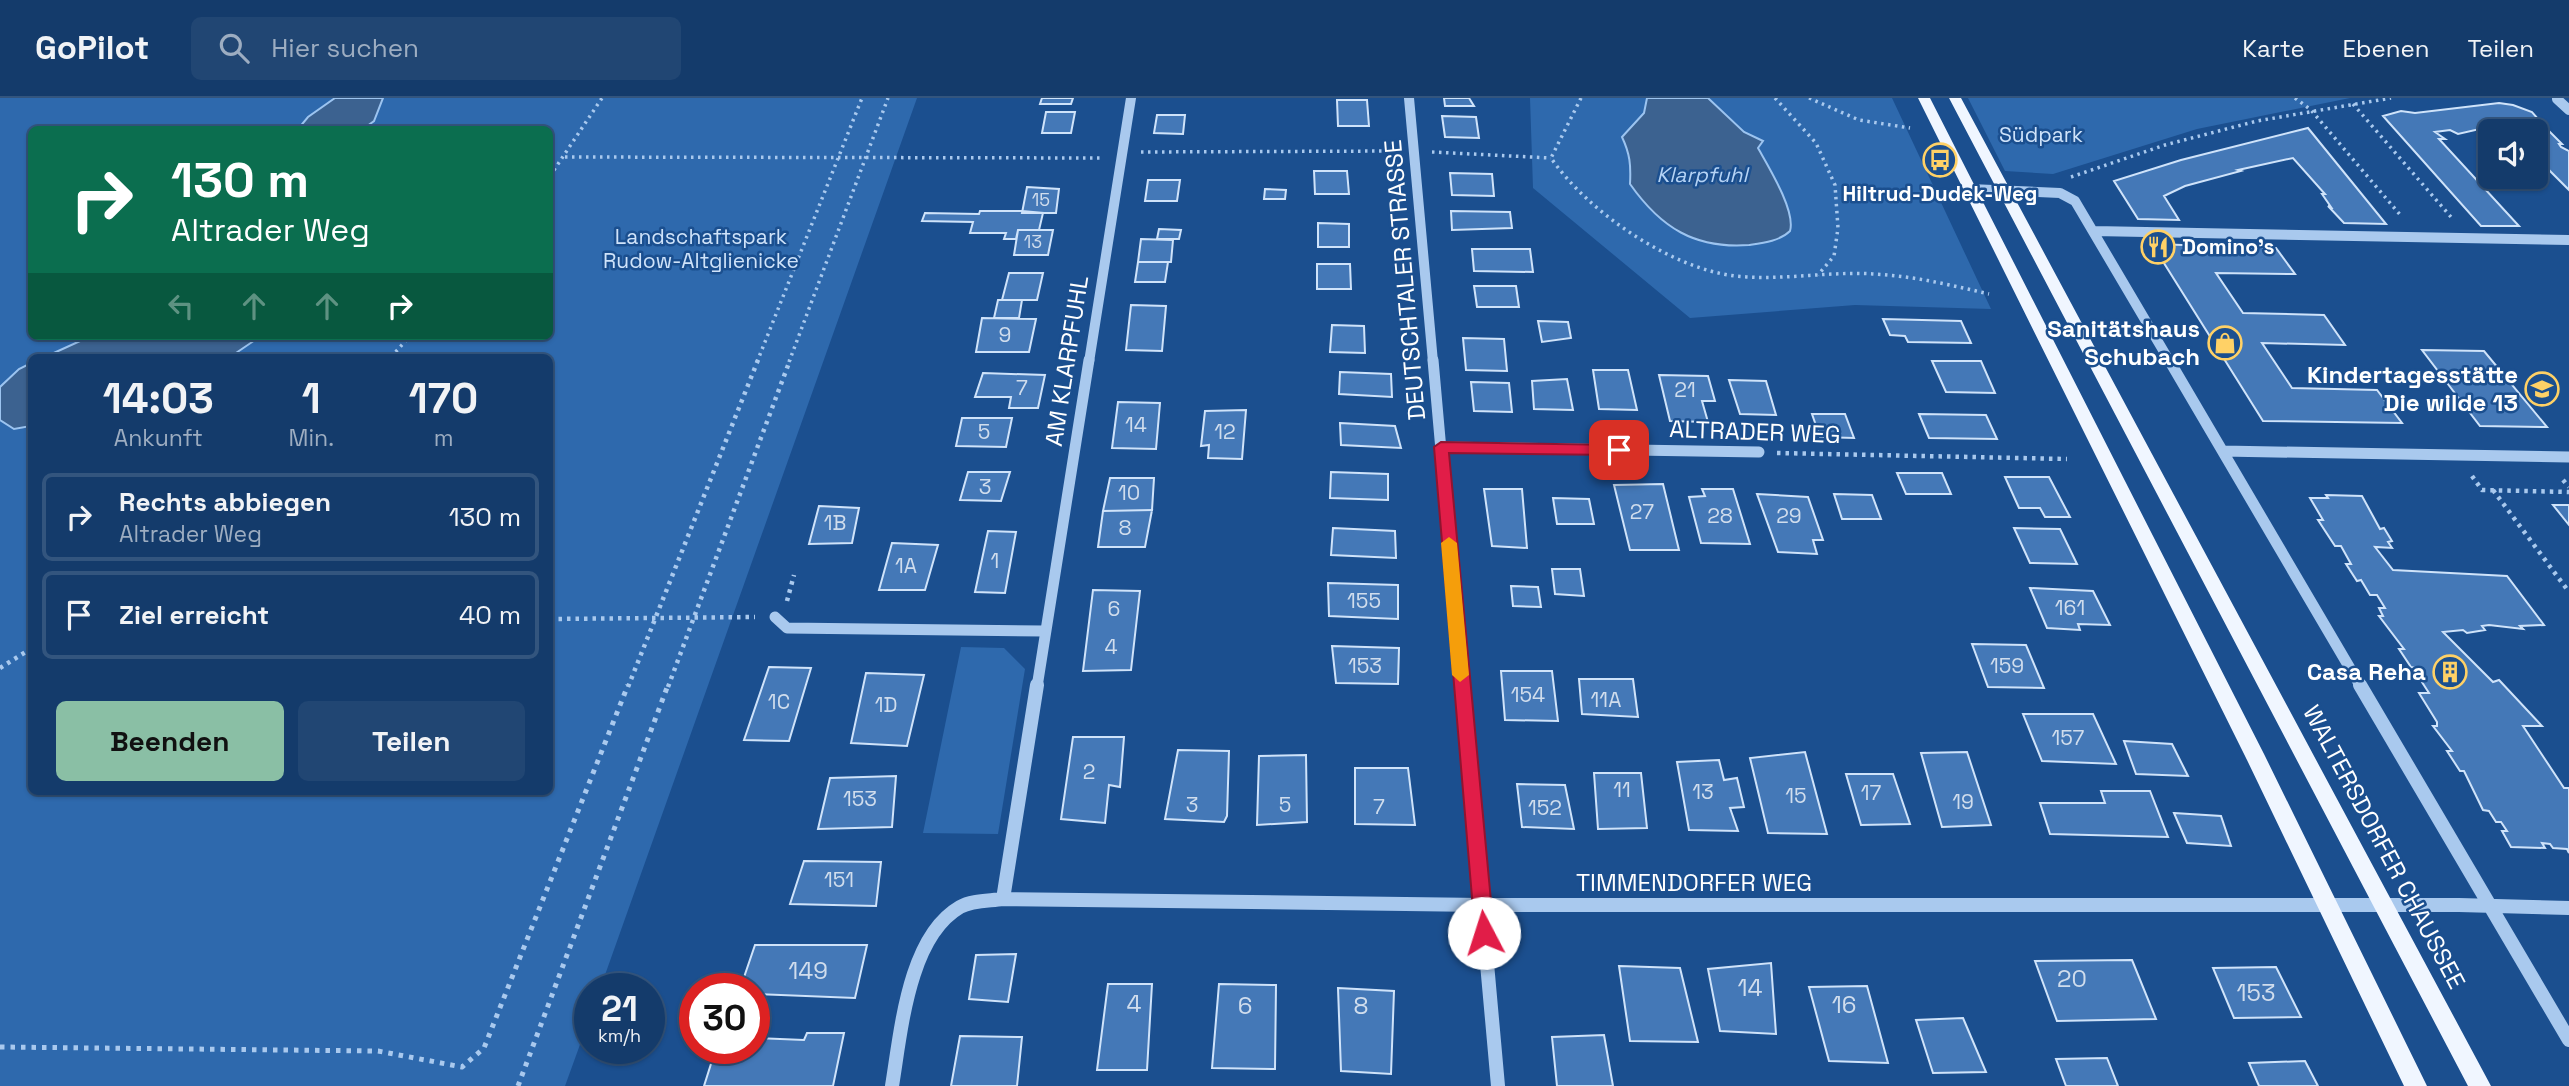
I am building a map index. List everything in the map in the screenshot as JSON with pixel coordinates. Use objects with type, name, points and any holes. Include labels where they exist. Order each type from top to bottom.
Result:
[{"type":"main road","points":[[1924,98],[2251,748],[2416,1086]]},
{"type":"main road","name":"WALTERSDORFER CHAUSSEE","points":[[1955,98],[2480,1086]]},
{"type":"street","name":"AM KLARPFUHL","points":[[1003,899],[1131,98]]},
{"type":"street","name":"DEUTSCHTALER STRASSE","points":[[1409,98],[1498,1086]]},
{"type":"street","points":[[2557,99],[2569,110]]},
{"type":"street","points":[[1970,189],[2061,188],[2075,201],[2569,1040]]},
{"type":"street","points":[[2094,230],[2569,240]]},
{"type":"street","name":"ALTRADER WEG","points":[[1441,447],[1759,452]]},
{"type":"street","points":[[2223,451],[2569,457]]},
{"type":"street","points":[[775,617],[787,628],[1044,631]]},
{"type":"street","name":"TIMMENDORFER WEG","points":[[892,1086],[907,1009],[922,954],[937,926],[961,906],[1003,899],[1482,905],[2490,905],[2569,908]]},
{"type":"path","points":[[553,172],[601,98]]},
{"type":"path","points":[[0,1047],[378,1051],[463,1067],[484,1048],[862,98]]},
{"type":"path","points":[[518,1086],[888,98]]},
{"type":"path","points":[[1551,158],[1558,137],[1576,113],[1581,98]]},
{"type":"path","points":[[1775,98],[1816,143],[1835,185],[1838,228],[1834,256],[1817,276]]},
{"type":"path","points":[[1809,98],[1859,120],[1910,128]]},
{"type":"path","points":[[2295,98],[2311,110],[2419,236]]},
{"type":"path","points":[[2061,188],[2065,180],[2165,145],[2311,110],[2391,98]]},
{"type":"path","points":[[2353,104],[2470,236]]},
{"type":"path","points":[[565,157],[865,159],[1413,152]]},
{"type":"path","points":[[1427,152],[1551,158]]},
{"type":"path","points":[[1551,158],[1564,179],[1639,239],[1677,261],[1717,273],[1753,278],[1871,274],[1926,279],[1989,294]]},
{"type":"path","points":[[394,354],[406,340]]},
{"type":"path","name":"ALTRADER WEG","points":[[1759,452],[1808,456],[2067,458]]},
{"type":"path","points":[[2456,455],[2482,489],[2569,489]]},
{"type":"path","points":[[2563,480],[2569,489]]},
{"type":"path","points":[[2493,490],[2569,592]]},
{"type":"path","points":[[553,619],[775,617]]},
{"type":"path","points":[[0,668],[28,650]]},
{"type":"green space","name":"Landschaftspark Rudow-Altglienicke","points":[[0,98],[917,98],[606,973],[574,973],[574,1061],[565,1086],[0,1086]]},
{"type":"green space","points":[[1530,98],[1892,98],[1991,309],[1855,305],[1690,318],[1533,188]]},
{"type":"green space","name":"Südpark","points":[[1968,98],[2350,98],[2197,129],[2053,174],[2005,171]]},
{"type":"green space","points":[[961,647],[1004,648],[1025,669],[998,834],[923,833]]},
{"type":"water","points":[[335,98],[383,98],[374,121],[367,126],[300,126],[308,117]]},
{"type":"water","name":"Klarpfuhl","points":[[1647,98],[1708,98],[1744,132],[1763,141],[1758,148],[1785,201],[1791,222],[1790,231],[1776,239],[1749,245],[1712,243],[1681,232],[1654,213],[1630,184],[1629,160],[1622,137],[1644,113]]},
{"type":"water","points":[[82,340],[255,340],[234,354],[52,354]]},
{"type":"water","points":[[28,364],[28,427],[14,429],[0,420],[0,387],[19,369]]},
{"type":"building","points":[[1042,98],[1073,98],[1071,104],[1040,104]]},
{"type":"building","points":[[1444,98],[1469,98],[1474,106],[1445,106]]},
{"type":"building","points":[[1337,100],[1367,100],[1369,126],[1338,126]]},
{"type":"building","points":[[2499,103],[2532,112],[2538,119],[2478,119],[2478,129],[2458,134],[2450,130],[2435,132],[2445,139],[2439,139],[2478,181],[2478,189],[2485,189],[2519,226],[2481,226],[2383,116],[2401,111],[2415,113]]},
{"type":"building","points":[[1046,112],[1075,112],[1071,133],[1042,133]]},
{"type":"building","points":[[1157,115],[1185,115],[1183,134],[1154,133]]},
{"type":"building","points":[[1442,116],[1476,117],[1479,138],[1445,137]]},
{"type":"building","points":[[2308,128],[2386,224],[2344,223],[2328,206],[2331,207],[2322,194],[2325,194],[2293,158],[2238,170],[2241,171],[2185,186],[2164,196],[2179,220],[2138,219],[2114,181],[2181,160]]},
{"type":"building","points":[[2548,130],[2562,144],[2559,144],[2561,147],[2569,151],[2569,190],[2548,169]]},
{"type":"building","points":[[1314,171],[1347,171],[1349,194],[1315,194]]},
{"type":"building","points":[[1450,173],[1492,174],[1494,196],[1452,195]]},
{"type":"building","points":[[1148,180],[1180,180],[1177,201],[1145,201]]},
{"type":"building","points":[[1027,187],[1059,189],[1056,213],[1022,213]]},
{"type":"building","points":[[1265,189],[1286,190],[1285,199],[1264,199]]},
{"type":"building","points":[[980,211],[1043,213],[1039,230],[1018,230],[1016,239],[1004,239],[1006,233],[970,233],[973,222],[922,221],[925,213],[979,214]]},
{"type":"building","points":[[1451,211],[1510,212],[1512,228],[1452,230]]},
{"type":"building","points":[[1318,223],[1349,224],[1349,247],[1318,247]]},
{"type":"building","points":[[1159,229],[1181,230],[1179,239],[1157,239]]},
{"type":"building","points":[[1018,230],[1053,230],[1048,255],[1014,255]]},
{"type":"building","points":[[1141,239],[1173,240],[1171,262],[1138,262]]},
{"type":"building","points":[[2152,244],[2276,248],[2295,274],[2216,273],[2243,313],[2324,315],[2345,345],[2262,343],[2292,388],[2377,390],[2402,423],[2263,421]]},
{"type":"building","points":[[1472,249],[1530,249],[1533,272],[1474,271]]},
{"type":"building","points":[[1138,262],[1168,262],[1165,282],[1135,282]]},
{"type":"building","points":[[1317,264],[1350,264],[1351,289],[1317,289]]},
{"type":"building","points":[[1009,273],[1043,273],[1037,300],[1002,300]]},
{"type":"building","points":[[1474,286],[1516,286],[1519,307],[1477,307]]},
{"type":"building","points":[[998,300],[1022,300],[1019,318],[994,318]]},
{"type":"building","points":[[1131,305],[1166,306],[1162,351],[1126,350]]},
{"type":"building","points":[[982,318],[1036,319],[1029,352],[976,352]]},
{"type":"building","points":[[1883,319],[1961,321],[1971,343],[1908,342],[1905,336],[1890,335]]},
{"type":"building","points":[[1538,321],[1568,322],[1571,338],[1542,342]]},
{"type":"building","points":[[1332,325],[1364,326],[1365,353],[1330,352]]},
{"type":"building","points":[[1463,338],[1504,339],[1507,371],[1466,370]]},
{"type":"building","points":[[2422,350],[2484,351],[2547,427],[2480,426]]},
{"type":"building","points":[[1932,361],[1981,361],[1995,393],[1946,392]]},
{"type":"building","points":[[1593,370],[1628,370],[1637,410],[1599,409]]},
{"type":"building","points":[[1340,372],[1391,374],[1392,397],[1339,394]]},
{"type":"building","points":[[983,373],[1045,375],[1038,408],[1009,408],[1011,397],[975,397]]},
{"type":"building","points":[[1659,375],[1708,376],[1715,401],[1702,401],[1708,422],[1670,421]]},
{"type":"building","points":[[1567,379],[1573,410],[1534,409],[1532,381]]},
{"type":"building","points":[[1729,380],[1766,381],[1776,415],[1740,414]]},
{"type":"building","points":[[1471,382],[1509,383],[1512,412],[1474,411]]},
{"type":"building","points":[[1118,402],[1160,403],[1156,449],[1112,448]]},
{"type":"building","points":[[1246,410],[1242,459],[1208,458],[1209,445],[1201,446],[1205,411]]},
{"type":"building","points":[[1812,414],[1845,414],[1854,438],[1820,437]]},
{"type":"building","points":[[1919,414],[1986,415],[1997,439],[1929,438]]},
{"type":"building","points":[[962,418],[1012,418],[1006,447],[956,446]]},
{"type":"building","points":[[1340,423],[1395,426],[1401,448],[1341,445]]},
{"type":"building","points":[[968,472],[1010,472],[1001,501],[960,500]]},
{"type":"building","points":[[1331,472],[1388,474],[1388,500],[1330,498]]},
{"type":"building","points":[[1897,473],[1942,473],[1951,494],[1906,494]]},
{"type":"building","points":[[2005,477],[2049,477],[2070,517],[2045,517],[2040,508],[2019,508]]},
{"type":"building","points":[[1110,478],[1154,478],[1152,510],[1103,511]]},
{"type":"building","points":[[1663,484],[1679,550],[1630,550],[1614,485]]},
{"type":"building","points":[[1484,489],[1522,489],[1527,548],[1492,546]]},
{"type":"building","points":[[1702,489],[1733,489],[1750,544],[1701,543],[1689,497],[1705,496]]},
{"type":"building","points":[[1757,494],[1808,497],[1823,540],[1813,540],[1817,554],[1778,552]]},
{"type":"building","points":[[1834,494],[1872,495],[1881,519],[1842,519]]},
{"type":"building","name":"Casa Reha","points":[[2326,495],[2362,496],[2380,529],[2384,528],[2392,541],[2388,542],[2392,548],[2375,547],[2393,570],[2507,576],[2544,625],[2520,626],[2523,629],[2489,625],[2482,626],[2485,630],[2467,633],[2463,630],[2443,632],[2493,682],[2499,680],[2542,726],[2523,726],[2564,788],[2569,788],[2569,853],[2567,849],[2553,848],[2550,844],[2542,843],[2545,848],[2511,847],[2502,831],[2507,831],[2501,822],[2496,822],[2489,811],[2483,810],[2464,771],[2460,771],[2447,751],[2452,751],[2433,726],[2437,726],[2437,722],[2419,693],[2429,693],[2418,676],[2421,676],[2411,667],[2399,649],[2404,649],[2379,616],[2383,616],[2379,608],[2385,608],[2377,595],[2370,595],[2361,580],[2357,581],[2346,564],[2351,564],[2341,546],[2335,546],[2318,520],[2323,520],[2310,498],[2328,498]]},
{"type":"building","points":[[1553,498],[1589,499],[1594,524],[1557,524]]},
{"type":"building","points":[[2553,505],[2569,505],[2569,525]]},
{"type":"building","points":[[819,506],[859,508],[852,543],[809,544]]},
{"type":"building","points":[[1152,510],[1145,547],[1098,547],[1103,511]]},
{"type":"building","points":[[1333,528],[1395,531],[1396,558],[1331,555]]},
{"type":"building","points":[[2014,528],[2060,529],[2077,564],[2030,563]]},
{"type":"building","points":[[988,531],[1016,532],[1005,593],[975,592]]},
{"type":"building","points":[[892,543],[938,545],[925,590],[879,590]]},
{"type":"building","points":[[1552,569],[1580,569],[1584,596],[1555,594]]},
{"type":"building","points":[[1328,583],[1398,585],[1398,619],[1329,616]]},
{"type":"building","points":[[1511,586],[1538,587],[1541,607],[1513,606]]},
{"type":"building","points":[[2030,588],[2093,591],[2110,625],[2078,624],[2080,630],[2047,628]]},
{"type":"building","points":[[1093,590],[1140,591],[1131,670],[1083,671]]},
{"type":"building","points":[[1972,644],[2026,645],[2044,688],[1988,687]]},
{"type":"building","points":[[1332,646],[1399,648],[1398,684],[1336,683]]},
{"type":"building","points":[[769,667],[811,668],[789,741],[744,740]]},
{"type":"building","points":[[1501,671],[1552,671],[1558,721],[1505,720]]},
{"type":"building","points":[[866,673],[924,675],[907,746],[851,743]]},
{"type":"building","points":[[1579,679],[1633,679],[1638,717],[1582,714]]},
{"type":"building","points":[[2023,714],[2093,714],[2116,764],[2042,761]]},
{"type":"building","points":[[1073,737],[1124,737],[1120,787],[1109,785],[1105,823],[1061,819]]},
{"type":"building","points":[[2124,741],[2172,744],[2188,776],[2136,774]]},
{"type":"building","points":[[1178,750],[1229,751],[1227,816],[1224,822],[1165,819]]},
{"type":"building","points":[[1805,752],[1827,834],[1768,833],[1750,758]]},
{"type":"building","points":[[1967,752],[1991,825],[1942,827],[1921,753]]},
{"type":"building","points":[[1306,755],[1307,822],[1257,825],[1259,756]]},
{"type":"building","points":[[1719,760],[1724,780],[1737,778],[1744,807],[1730,808],[1738,831],[1689,830],[1677,762]]},
{"type":"building","points":[[1355,768],[1408,768],[1415,825],[1355,824]]},
{"type":"building","points":[[1594,773],[1641,773],[1647,828],[1598,829]]},
{"type":"building","points":[[1846,774],[1893,774],[1910,824],[1861,825]]},
{"type":"building","points":[[896,776],[892,827],[818,829],[830,778]]},
{"type":"building","points":[[1517,784],[1565,785],[1574,829],[1522,827]]},
{"type":"building","points":[[2101,791],[2150,791],[2168,837],[2050,834],[2040,803],[2105,803]]},
{"type":"building","points":[[2174,813],[2221,816],[2231,846],[2187,843]]},
{"type":"building","points":[[804,861],[881,862],[876,906],[790,904]]},
{"type":"building","points":[[755,945],[867,945],[855,998],[770,995],[770,973],[745,973]]},
{"type":"building","points":[[1016,954],[1008,1002],[969,999],[976,955]]},
{"type":"building","points":[[2132,960],[2156,1019],[2057,1021],[2035,961]]},
{"type":"building","points":[[1771,963],[1776,1034],[1720,1031],[1708,969]]},
{"type":"building","points":[[1619,966],[1680,968],[1698,1042],[1630,1041]]},
{"type":"building","points":[[2276,967],[2301,1017],[2234,1018],[2213,968]]},
{"type":"building","points":[[1108,984],[1152,984],[1147,1070],[1097,1070]]},
{"type":"building","points":[[1219,984],[1276,985],[1275,1069],[1212,1068]]},
{"type":"building","points":[[1867,986],[1888,1063],[1829,1061],[1809,987]]},
{"type":"building","points":[[1338,988],[1394,991],[1391,1074],[1341,1071]]},
{"type":"building","points":[[1963,1018],[1986,1072],[1933,1073],[1916,1020]]},
{"type":"building","points":[[807,1033],[844,1033],[833,1086],[704,1086],[711,1064],[770,1064],[770,1039],[804,1040]]},
{"type":"building","points":[[1604,1035],[1613,1086],[1557,1086],[1552,1037]]},
{"type":"building","points":[[960,1036],[1022,1037],[1017,1086],[951,1086]]},
{"type":"building","points":[[2107,1058],[2118,1086],[2066,1086],[2056,1059]]},
{"type":"building","points":[[2305,1061],[2318,1086],[2259,1086],[2249,1063]]},
{"type":"slow traffic","points":[[1449,543],[1460,675]]},
{"type":"place","name":"Hiltrud-Dudek-Weg","points":[[1940,160]]},
{"type":"place","name":"Domino's","points":[[2158,247]]},
{"type":"place","name":"Sanitätshaus Schubach","points":[[2225,343]]},
{"type":"place","name":"Kindertagesstätte Die wilde 13","points":[[2542,389]]},
{"type":"place","name":"Casa Reha","points":[[2450,672]]},
{"type":"route","points":[[1484,933],[1441,447],[1619,450]]}]
